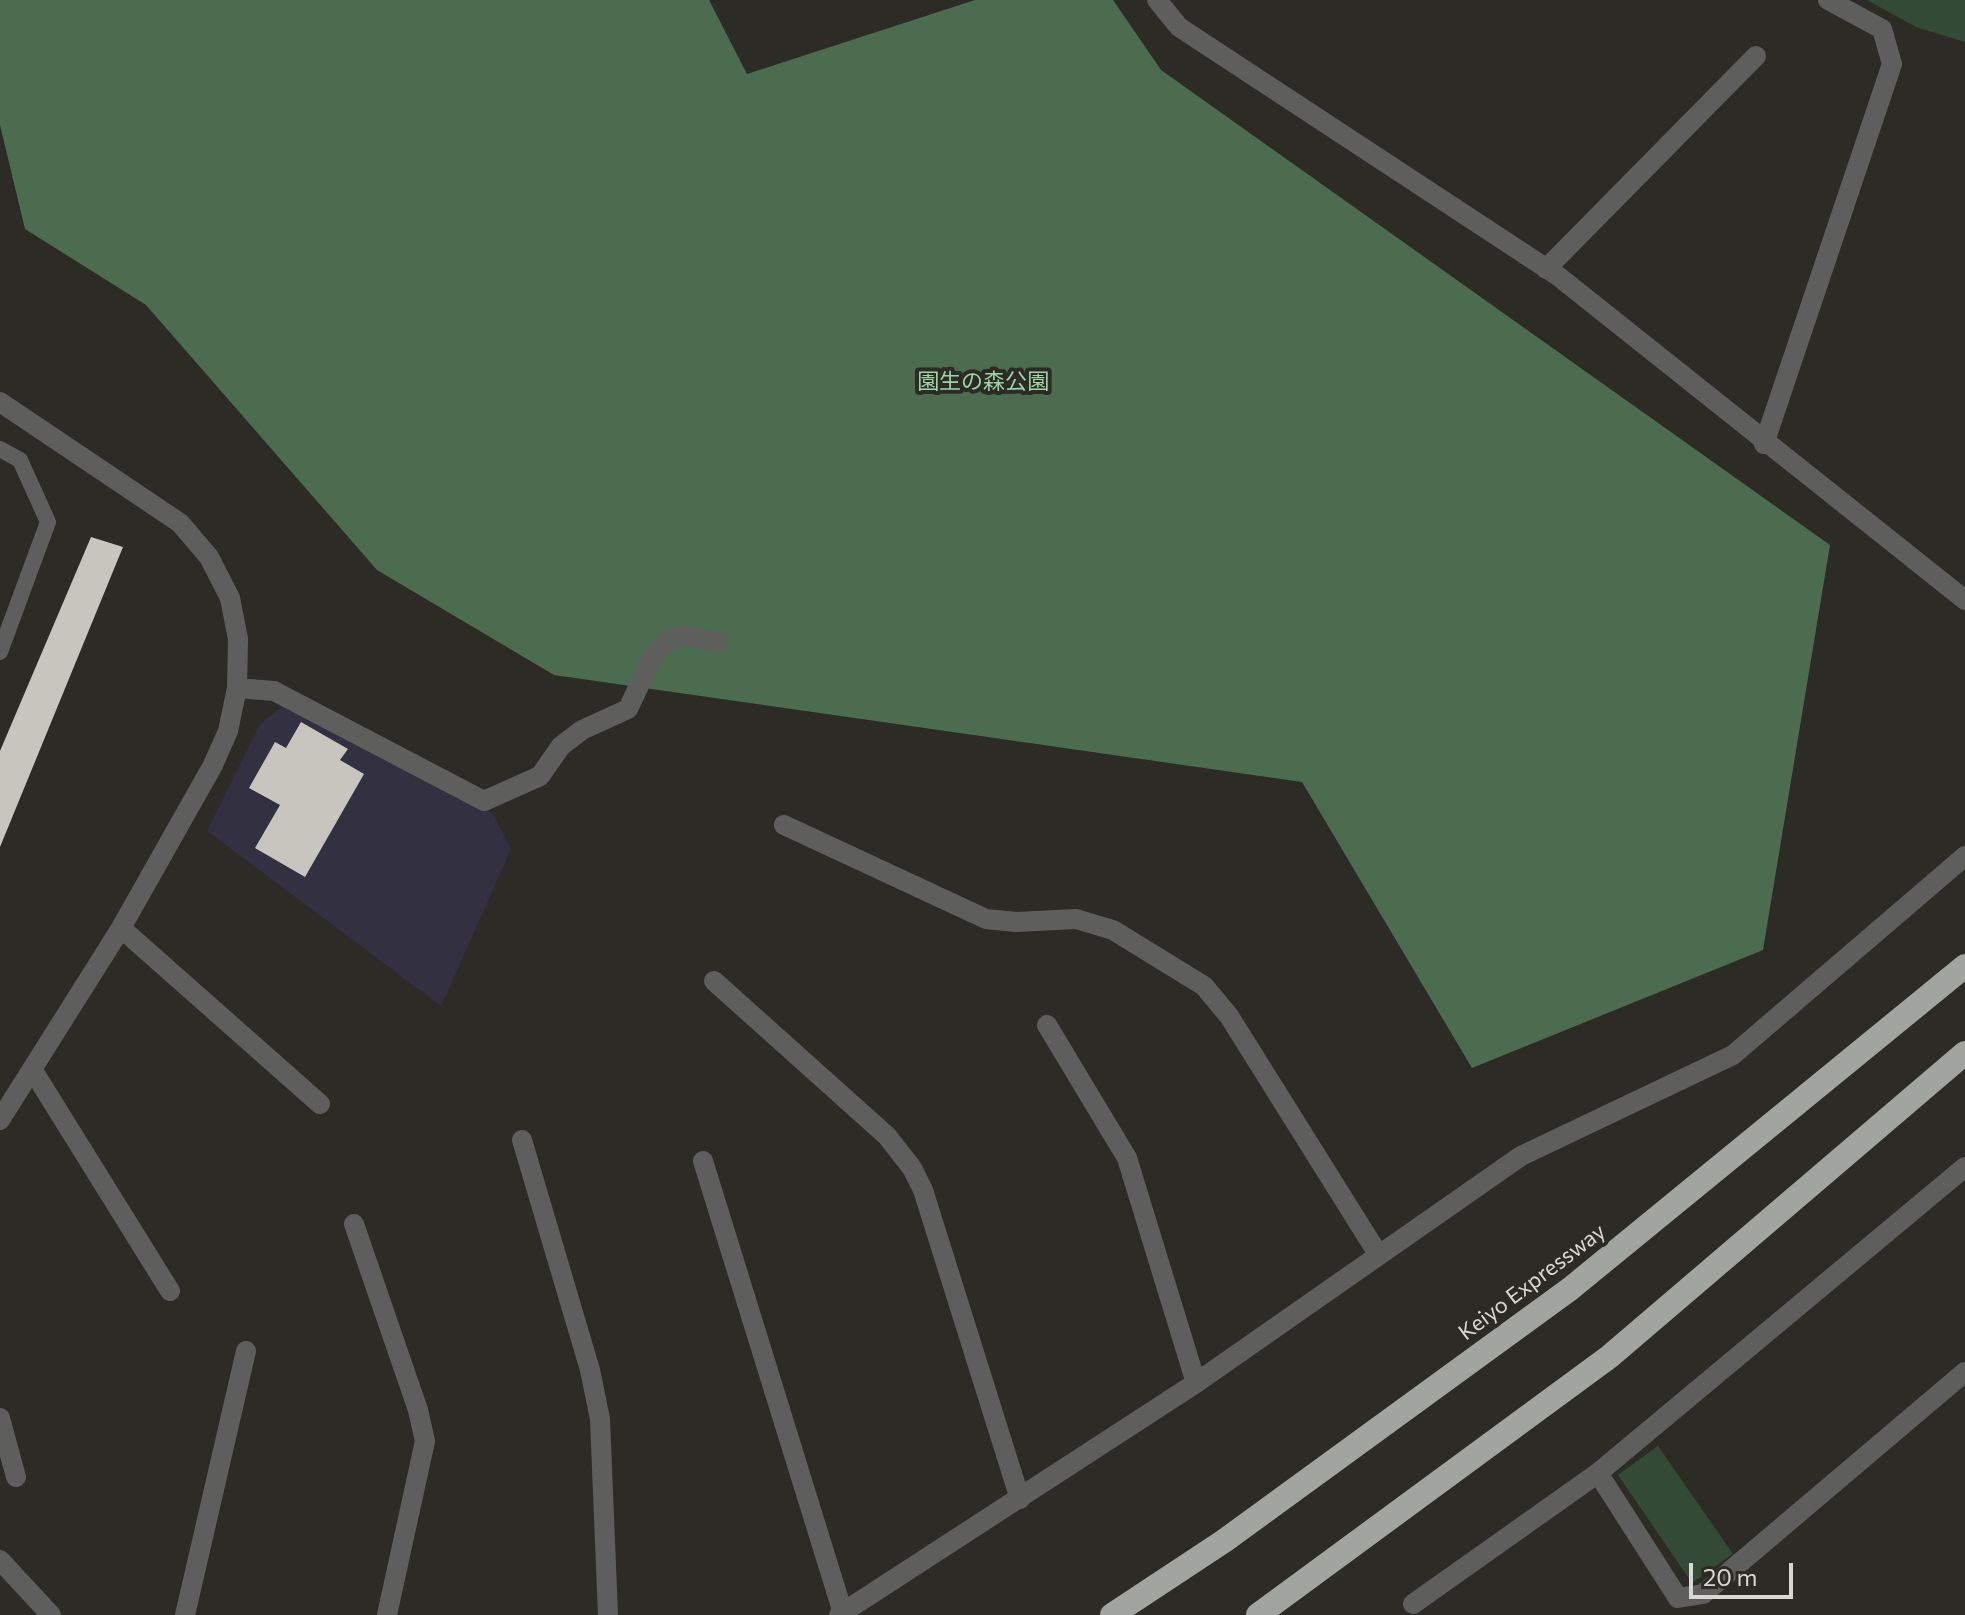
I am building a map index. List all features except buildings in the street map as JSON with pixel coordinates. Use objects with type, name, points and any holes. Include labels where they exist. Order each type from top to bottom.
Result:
[{"type":"highway","name":"Keiyo Expressway","points":[[1112,1615],[1224,1541],[1570,1289],[1965,966]]},
{"type":"highway","points":[[1258,1615],[1609,1357],[1965,1053]]},
{"type":"street","points":[[1157,0],[1179,27],[1546,269],[1965,600]]},
{"type":"street","points":[[1764,444],[1892,64],[1882,29],[1828,0]]},
{"type":"street","points":[[1546,269],[1756,56]]},
{"type":"street","points":[[0,402],[180,523],[209,557],[230,598],[238,639],[237,688],[228,731],[213,765],[121,928],[0,1120]]},
{"type":"street","points":[[237,688],[274,691],[484,801],[540,776],[561,746],[628,709],[654,654],[670,639],[687,636],[718,642]]},
{"type":"street","points":[[784,825],[986,919],[1076,919],[1113,930],[1204,986],[1229,1016],[1378,1254]]},
{"type":"street","points":[[703,1161],[841,1614],[1196,1383],[1521,1156],[1733,1055],[1965,856]]},
{"type":"street","points":[[121,928],[320,1104]]},
{"type":"street","points":[[714,981],[887,1136],[912,1168],[923,1190],[1020,1499]]},
{"type":"street","points":[[1047,1025],[1127,1158],[1196,1383]]},
{"type":"street","points":[[32,1069],[170,1291]]},
{"type":"street","points":[[522,1140],[590,1370],[600,1419],[608,1615]]},
{"type":"street","points":[[1413,1604],[1598,1473],[1965,1167]]},
{"type":"street","points":[[354,1224],[418,1410],[425,1441],[387,1615]]},
{"type":"street","points":[[185,1615],[246,1351]]},
{"type":"street","points":[[1598,1473],[1678,1598],[1703,1594],[1965,1372]]},
{"type":"street","points":[[0,1418],[16,1477]]},
{"type":"street","points":[[0,1560],[51,1615]]},
{"type":"lane","points":[[0,449],[20,460],[48,522],[0,652]]},
{"type":"shaded area","points":[[286,703],[493,814],[511,849],[441,1006],[207,831],[260,724]]},
{"type":"green space","name":"園生の森公園","points":[[0,0],[709,0],[747,74],[975,0],[1113,0],[1161,70],[1830,545],[1763,950],[1472,1068],[1302,782],[554,675],[377,570],[146,305],[25,229],[0,125]]},
{"type":"green space","points":[[1867,0],[1965,0],[1965,42],[1916,27]]},
{"type":"green space","points":[[1658,1446],[1733,1554],[1692,1583],[1618,1475]]}]
